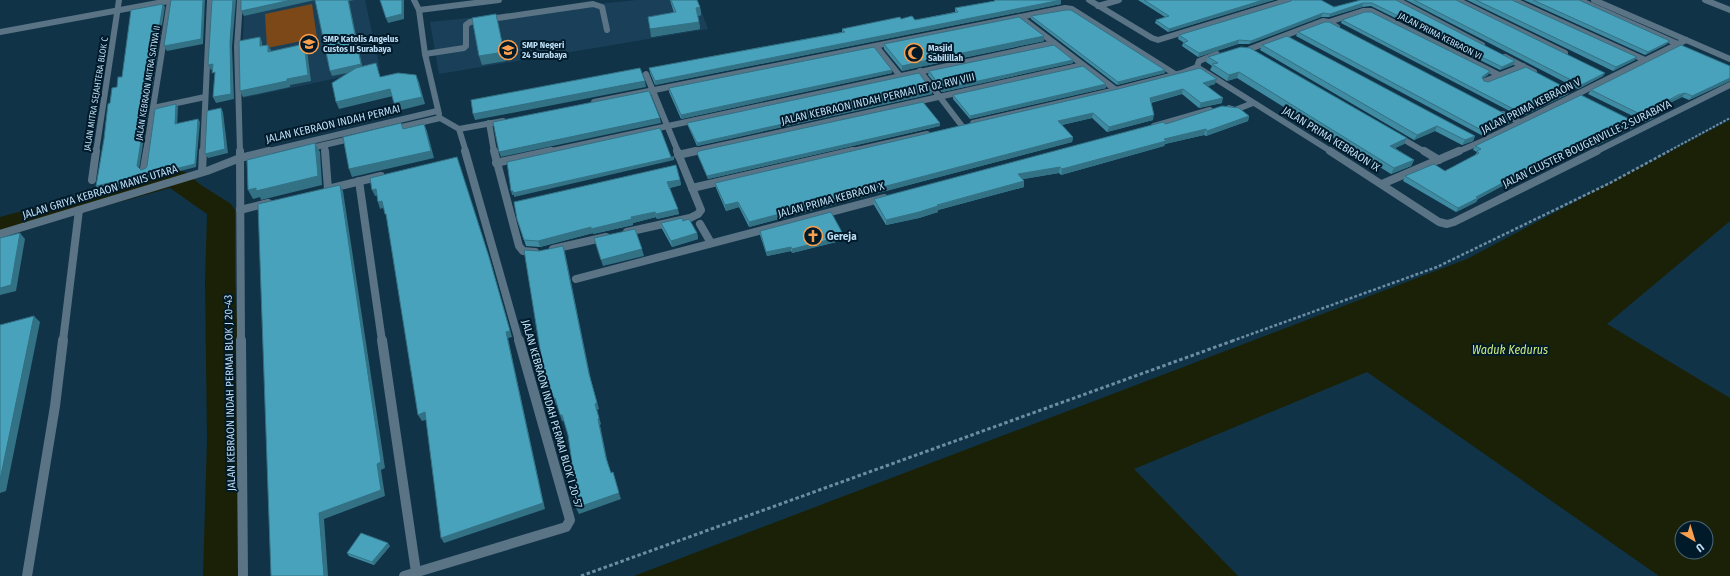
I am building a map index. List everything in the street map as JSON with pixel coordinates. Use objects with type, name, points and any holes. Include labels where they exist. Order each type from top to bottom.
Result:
[{"type":"street","name":"JALAN MITRA SEJAHTERA BLOK C","points":[[92,180],[119,0]]},
{"type":"street","points":[[0,32],[159,1],[172,0]]},
{"type":"street","name":"JALAN KEBRAON MITRA SATWA II","points":[[144,168],[172,0]]},
{"type":"street","points":[[202,170],[210,0]]},
{"type":"street","points":[[240,0],[237,47],[240,210],[277,201]]},
{"type":"street","points":[[414,0],[419,10],[425,54],[439,114],[459,129],[514,118]]},
{"type":"street","points":[[419,10],[499,0]]},
{"type":"street","points":[[1089,0],[1152,38],[1158,40],[1289,0]]},
{"type":"street","points":[[1098,6],[1119,0]]},
{"type":"street","points":[[1397,0],[1488,48]]},
{"type":"street","points":[[1456,0],[1574,57]]},
{"type":"street","points":[[1513,0],[1645,60]]},
{"type":"street","points":[[1579,0],[1683,44],[1730,59]]},
{"type":"street","points":[[1594,0],[1683,44]]},
{"type":"street","points":[[1705,0],[1730,10]]},
{"type":"street","points":[[425,54],[464,48],[466,46],[466,25],[470,22],[593,4],[602,7],[607,30]]},
{"type":"street","points":[[583,104],[1065,8],[1072,9],[1175,74]]},
{"type":"street","name":"JALAN PRIMA KEBRAON VI","points":[[1259,54],[1246,48],[1323,21],[1329,22],[1363,11],[1371,11],[1499,75]]},
{"type":"street","points":[[1020,17],[1116,90]]},
{"type":"street","points":[[1329,22],[1346,32]]},
{"type":"street","points":[[1285,35],[1296,41]]},
{"type":"street","points":[[496,163],[1054,43]]},
{"type":"street","name":"JALAN PRIMA KEBRAON V","points":[[1382,184],[1483,141],[1609,75],[1683,44]]},
{"type":"street","points":[[876,46],[900,76]]},
{"type":"street","points":[[955,127],[1116,90],[1182,73],[1194,69],[1199,61],[1225,52]]},
{"type":"street","points":[[1502,55],[1541,75]]},
{"type":"street","name":"JALAN KEBRAON INDAH PERMAI RT 02 RW VIII","points":[[678,155],[1083,65]]},
{"type":"street","points":[[1485,81],[1523,66]]},
{"type":"street","name":"JALAN PRIMA KEBRAON IX","points":[[1194,69],[1382,184],[1439,222],[1447,224],[1454,222]]},
{"type":"street","points":[[920,71],[962,126]]},
{"type":"street","points":[[489,123],[496,163],[512,203],[519,246],[523,251],[543,252],[690,218],[698,214],[701,210],[692,188],[678,164],[678,155],[646,74]]},
{"type":"street","name":"JALAN CLUSTER BOUGENVILLE 2 SURABAYA","points":[[1454,222],[1642,126],[1730,85]]},
{"type":"street","points":[[1570,90],[1584,97]]},
{"type":"street","points":[[153,108],[205,97]]},
{"type":"street","points":[[1150,127],[1221,107],[1234,110],[1250,104]]},
{"type":"street","points":[[1500,112],[1520,122]]},
{"type":"street","name":"JALAN KEBRAON INDAH PERMAI","points":[[240,161],[439,114]]},
{"type":"street","name":"JALAN KEBRAON INDAH PERMAI","points":[[240,161],[326,145],[382,128]]},
{"type":"street","name":"JALAN KEBRAON INDAH PERMAI BLOK I 20-57","points":[[416,572],[566,527],[570,524],[568,512],[484,217],[472,169],[462,156],[459,129]]},
{"type":"street","points":[[1391,132],[1439,160]]},
{"type":"street","points":[[692,188],[932,133]]},
{"type":"street","points":[[1476,138],[1483,141]]},
{"type":"street","points":[[326,145],[324,190],[390,174]]},
{"type":"street","name":"JALAN GRIYA KEBRAON MANIS UTARA","points":[[0,234],[172,181],[202,170],[240,161]]},
{"type":"street","points":[[359,181],[416,572],[404,576]]},
{"type":"street","name":"JALAN PRIMA KEBRAON X","points":[[576,279],[888,196]]},
{"type":"street","points":[[26,576],[54,406],[79,210]]},
{"type":"street","name":"JALAN KEBRAON INDAH PERMAI BLOK J 20-43","points":[[240,210],[244,576]]},
{"type":"street","points":[[700,224],[711,243]]},
{"type":"path","points":[[581,576],[1438,267],[1610,183],[1730,118]]},
{"type":"shaded area","name":"SMP Katolis Angelus Custos II Surabaya","points":[[245,0],[365,0],[380,69],[243,98],[242,52]]},
{"type":"shaded area","name":"SMP Negeri 24 Surabaya","points":[[636,0],[697,0],[708,29],[439,74],[430,22]]},
{"type":"shaded area","points":[[312,4],[317,38],[267,48],[265,14]]},
{"type":"water","name":"Waduk Kedurus","points":[[1730,120],[1730,221],[1607,324],[1730,398],[1730,576],[1659,576],[1367,372],[1134,469],[1238,576],[634,576],[1467,259]]},
{"type":"building","points":[[171,0],[203,0],[201,39],[164,46]]},
{"type":"building","points":[[212,0],[233,0],[230,42],[231,94],[213,97],[215,72],[212,73],[213,64],[208,65]]},
{"type":"building","points":[[241,0],[291,0],[241,11]]},
{"type":"building","points":[[315,0],[348,0],[361,64],[330,71]]},
{"type":"building","points":[[380,0],[402,0],[402,14],[386,18]]},
{"type":"building","points":[[671,0],[697,0],[700,7],[696,8],[699,22],[650,29],[648,17],[676,12]]},
{"type":"building","points":[[994,0],[1061,0],[655,81],[649,68],[845,32],[842,29],[900,17],[901,19],[912,16],[915,20],[958,12],[955,8],[995,1]]},
{"type":"building","points":[[1144,0],[1263,0],[1169,29],[1156,20],[1169,16]]},
{"type":"building","points":[[1292,0],[1321,0],[1334,7],[1361,0],[1396,0],[1515,61],[1502,67],[1372,3],[1363,3],[1330,14],[1323,13],[1251,41],[1239,40],[1199,53],[1183,43],[1188,41],[1179,35]]},
{"type":"building","points":[[1414,0],[1456,0],[1605,73],[1581,85]]},
{"type":"building","points":[[1476,0],[1512,0],[1637,57],[1616,67]]},
{"type":"building","points":[[1533,0],[1579,0],[1670,41],[1648,52]]},
{"type":"building","points":[[163,4],[137,166],[141,170],[147,166],[155,109],[176,104],[175,124],[198,119],[195,164],[138,178],[113,186],[113,182],[96,186],[108,104],[110,103],[112,88],[117,87],[118,77],[122,77],[131,10]]},
{"type":"building","points":[[1071,10],[1165,70],[1118,82],[1031,16]]},
{"type":"building","points":[[1365,12],[1371,12],[1490,71],[1482,77],[1484,81],[1488,82],[1526,67],[1570,90],[1523,114],[1342,20]]},
{"type":"building","points":[[496,14],[504,52],[479,56],[472,18]]},
{"type":"building","points":[[1019,17],[1044,36],[902,66],[884,44]]},
{"type":"building","points":[[1325,22],[1329,22],[1513,118],[1485,132],[1298,32]]},
{"type":"building","points":[[1287,36],[1475,136],[1465,140],[1437,126],[1417,135],[1262,45]]},
{"type":"building","points":[[260,37],[260,46],[268,45],[268,52],[304,44],[308,75],[240,91],[239,41]]},
{"type":"building","points":[[1054,45],[1073,60],[942,89],[929,71]]},
{"type":"building","points":[[1681,45],[1730,66],[1730,78],[1692,96],[1685,93],[1678,95],[1650,110],[1657,113],[1648,118],[1591,90]]},
{"type":"building","points":[[874,47],[892,70],[681,115],[669,88]]},
{"type":"building","points":[[1241,47],[1250,48],[1407,138],[1390,146],[1414,160],[1394,168],[1239,72],[1229,75],[1212,64],[1218,63],[1208,57]]},
{"type":"building","points":[[376,63],[380,77],[398,73],[416,75],[422,97],[394,103],[390,89],[336,102],[332,83],[356,68]]},
{"type":"building","points":[[1083,66],[1106,84],[970,116],[953,95]]},
{"type":"building","points":[[640,68],[645,81],[473,114],[471,100]]},
{"type":"building","points":[[1200,68],[1217,79],[1203,83],[1223,98],[1201,103],[1183,89],[1150,98],[1154,115],[1109,127],[1093,113],[1058,121],[1073,137],[749,222],[738,202],[725,205],[715,183],[1118,89]]},
{"type":"building","points":[[919,73],[932,91],[697,143],[687,123]]},
{"type":"building","points":[[649,91],[660,118],[499,152],[493,122]]},
{"type":"building","points":[[1581,95],[1637,123],[1589,146],[1580,142],[1458,208],[1405,176],[1434,164],[1445,171],[1479,153],[1477,151],[1481,149],[1475,146]]},
{"type":"building","points":[[923,102],[940,123],[707,176],[697,153],[699,151]]},
{"type":"building","points":[[1222,106],[1239,108],[1249,116],[1207,131],[1206,129],[1164,139],[1166,141],[1062,169],[1060,167],[1018,174],[1024,181],[937,205],[938,206],[919,212],[886,220],[874,199],[1163,122],[1166,124]]},
{"type":"building","points":[[221,108],[225,149],[205,154],[207,111]]},
{"type":"building","points":[[401,123],[403,129],[424,124],[431,151],[349,169],[343,137]]},
{"type":"building","points":[[660,128],[671,157],[674,157],[513,193],[513,191],[511,191],[507,162]]},
{"type":"building","points":[[315,143],[318,176],[256,191],[256,188],[248,190],[247,160]]},
{"type":"building","points":[[457,157],[489,257],[510,331],[506,332],[543,503],[441,538],[425,412],[418,415],[386,214],[382,201],[378,202],[376,189],[372,190],[370,178]]},
{"type":"building","points":[[676,165],[680,180],[667,182],[678,209],[656,214],[655,212],[631,217],[632,219],[591,229],[591,227],[538,241],[524,240],[517,219],[514,202]]},
{"type":"building","points":[[340,185],[381,462],[377,464],[381,490],[319,513],[324,576],[271,576],[258,204]]},
{"type":"building","points":[[831,212],[844,236],[792,249],[791,247],[766,252],[760,231]]},
{"type":"building","points":[[682,218],[683,221],[689,219],[697,233],[671,241],[661,223]]},
{"type":"building","points":[[635,229],[642,249],[601,260],[594,238]]},
{"type":"building","points":[[20,233],[11,285],[0,288],[0,238]]},
{"type":"building","points":[[563,246],[589,374],[597,403],[595,404],[606,458],[611,473],[613,472],[619,493],[576,508],[571,487],[575,485],[568,435],[562,415],[560,415],[543,368],[524,250],[539,251]]},
{"type":"building","points":[[34,316],[0,480],[0,325]]},
{"type":"building","points":[[361,533],[388,543],[372,562],[347,553]]},
{"type":"waterway","points":[[0,226],[175,178],[191,191],[221,210],[220,281],[225,439],[223,576]]},
{"type":"place","name":"SMP Katolis Angelus Custos II Surabaya","points":[[309,44]]},
{"type":"place","name":"SMP Negeri 24 Surabaya","points":[[508,50]]},
{"type":"place","name":"Masjid Sabilillah","points":[[914,53]]},
{"type":"place","name":"Gereja","points":[[813,236]]}]
